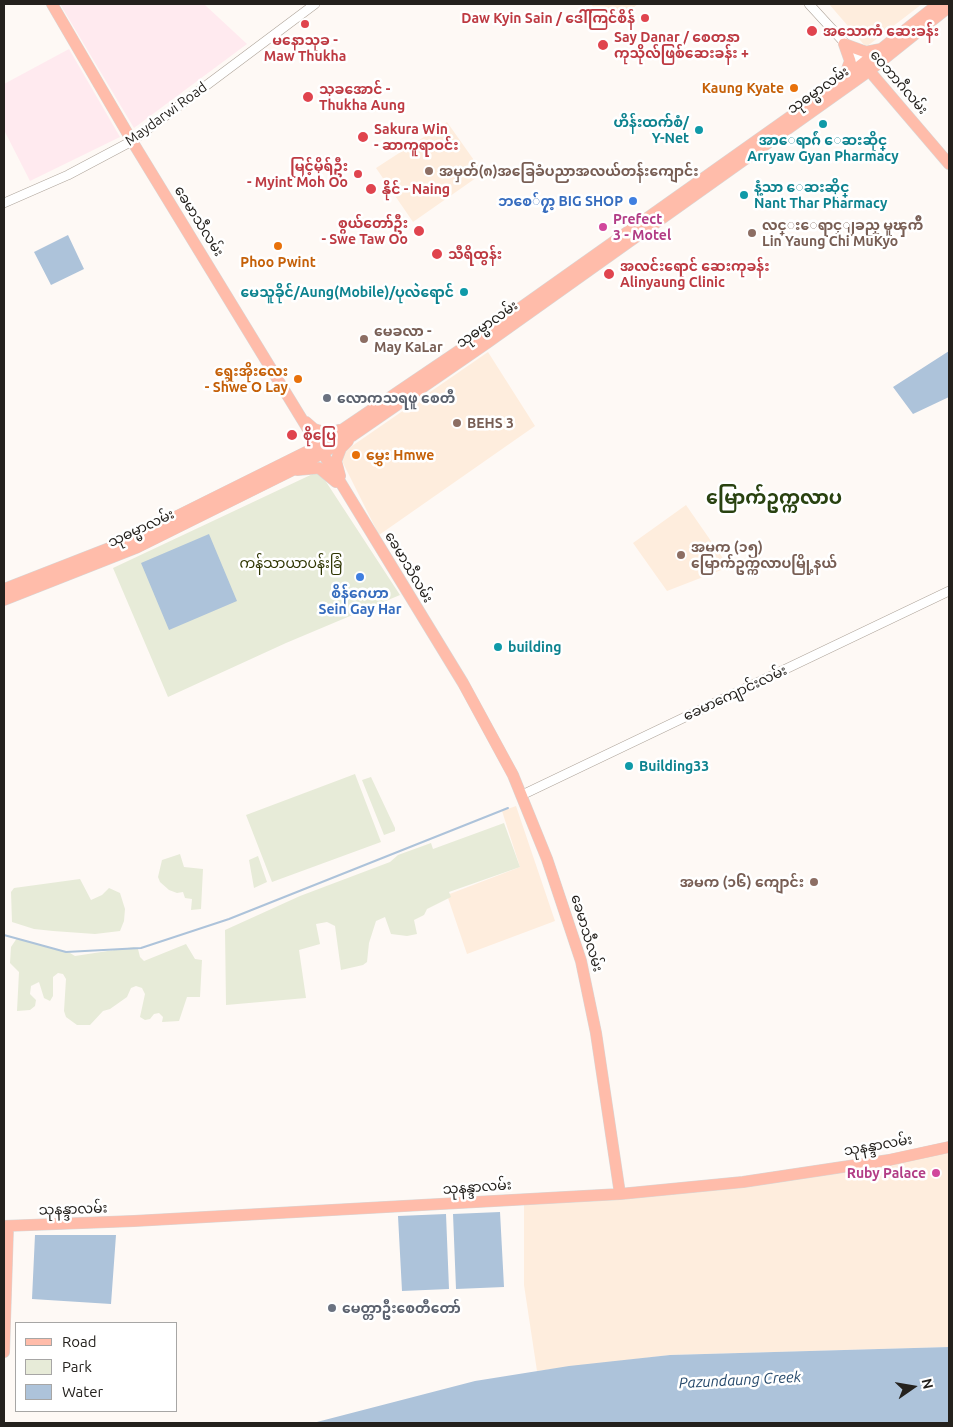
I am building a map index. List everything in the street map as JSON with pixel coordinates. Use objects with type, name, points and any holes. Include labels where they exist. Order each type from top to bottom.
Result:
[{"type":"main road","name":"ခေမာသီလမ်း","points":[[52,4],[132,141],[463,683],[522,795],[547,859],[581,961],[596,1033],[620,1194]]},
{"type":"main road","name":"သုဓမ္မာလမ်း","points":[[886,52],[938,4]]},
{"type":"main road","name":"သုဓမ္မာလမ်း","points":[[4,600],[124,554],[291,466],[349,432],[488,342],[949,7]]},
{"type":"main road","points":[[844,44],[866,52],[886,52],[881,72],[887,91]]},
{"type":"main road","points":[[844,44],[850,61],[846,83],[870,84],[887,91]]},
{"type":"main road","name":"ဝေဘာဂီလမ်း","points":[[866,68],[949,164]]},
{"type":"main road","points":[[304,421],[314,429],[328,433],[349,432],[336,461],[343,488]]},
{"type":"main road","points":[[304,421],[307,437],[291,466],[319,468],[343,488]]},
{"type":"main road","name":"သုဓမ္မာလမ်း","points":[[4,589],[127,541],[291,466]]},
{"type":"main road","name":"သုနန္ဒာလမ်း","points":[[6,1226],[134,1222],[620,1194],[743,1182],[889,1160],[949,1147]]},
{"type":"main road","points":[[4,1352],[6,1226]]},
{"type":"street","name":"Maydarwi Road","points":[[4,203],[68,175],[132,141],[315,4]]},
{"type":"street","name":"ဝေဘာဂီလမ်း","points":[[809,4],[866,68]]},
{"type":"street","name":"ခေမာကျောင်းလမ်း","points":[[522,795],[949,591]]},
{"type":"shaded area","points":[[60,4],[204,4],[247,44],[134,128]]},
{"type":"shaded area","points":[[591,4],[638,4],[608,27]]},
{"type":"shaded area","points":[[829,4],[922,4],[866,47]]},
{"type":"shaded area","points":[[69,49],[120,137],[30,181],[4,130],[4,84]]},
{"type":"shaded area","name":"အမှတ်(၈)အခြေခံပညာအလယ်တန်းကျောင်း","points":[[447,122],[483,173],[413,222],[376,168]]},
{"type":"shaded area","points":[[488,352],[535,426],[379,535],[339,455]]},
{"type":"shaded area","name":"အမက (၁၅) မြောက်ဥက္ကလာပမြို့နယ်","points":[[686,505],[729,567],[667,591],[633,543]]},
{"type":"shaded area","points":[[516,806],[555,921],[467,954],[447,895],[520,867],[502,811]]},
{"type":"shaded area","points":[[949,1151],[949,1347],[670,1355],[537,1371],[524,1285],[524,1200],[627,1196],[896,1164]]},
{"type":"green space","name":"ကန်သာယာပန်းခြံ","points":[[319,471],[400,595],[286,643],[168,697],[113,568]]},
{"type":"green space","points":[[355,774],[381,842],[272,882],[246,815]]},
{"type":"green space","points":[[371,777],[395,828],[395,831],[384,835],[362,780]]},
{"type":"green space","points":[[504,823],[520,867],[449,892],[451,897],[427,909],[424,915],[414,920],[417,934],[407,936],[391,934],[385,917],[376,921],[369,943],[367,962],[363,965],[341,970],[335,926],[327,922],[316,924],[320,944],[299,950],[306,998],[226,1005],[225,930],[300,896],[390,862],[398,855],[431,843],[433,849]]},
{"type":"green space","points":[[180,854],[184,867],[203,869],[201,909],[191,910],[192,899],[185,898],[183,892],[177,893],[169,890],[160,882],[158,877],[162,860]]},
{"type":"green space","points":[[258,856],[267,882],[254,888],[249,860]]},
{"type":"green space","points":[[80,879],[91,900],[102,895],[109,888],[120,893],[125,909],[124,921],[120,931],[95,934],[53,931],[34,929],[12,922],[11,892],[14,888]]},
{"type":"green space","points":[[17,938],[75,956],[134,947],[138,949],[140,957],[144,961],[186,944],[195,959],[202,960],[200,997],[187,997],[179,1021],[162,1022],[163,1017],[159,1013],[145,1020],[140,1017],[145,994],[142,988],[136,986],[131,988],[127,997],[110,1009],[103,1011],[90,1025],[77,1025],[66,1017],[64,1011],[66,979],[63,974],[58,973],[53,977],[53,996],[50,1001],[44,998],[39,982],[31,986],[30,994],[36,1000],[35,1006],[30,1010],[17,1011],[19,972],[10,963],[11,947]]},
{"type":"water","points":[[68,235],[84,269],[51,285],[34,252]]},
{"type":"water","points":[[949,351],[949,397],[913,414],[893,387]]},
{"type":"water","points":[[209,534],[237,601],[169,630],[141,563]]},
{"type":"water","points":[[500,1212],[504,1287],[456,1289],[453,1214]]},
{"type":"water","points":[[446,1214],[449,1289],[402,1291],[398,1216]]},
{"type":"water","points":[[35,1235],[116,1235],[111,1304],[32,1299]]},
{"type":"water","name":"Pazundaung Creek","points":[[949,1347],[949,1423],[313,1423],[475,1381],[569,1366],[670,1355]]},
{"type":"waterway","points":[[4,935],[66,952],[141,948],[229,919],[508,808]]},
{"type":"place","name":"Daw Kyin Sain / ဒေါ်ကြင်စိန်","points":[[645,18]]},
{"type":"place","name":"မနောသုခ - Maw Thukha","points":[[305,24]]},
{"type":"place","name":"အသောကံ ဆေးခန်း","points":[[812,31]]},
{"type":"place","name":"Say Danar / စေတနာ ကုသိုလ်ဖြစ်ဆေးခန်း +","points":[[603,45]]},
{"type":"place","name":"Kaung Kyate","points":[[794,88]]},
{"type":"place","name":"သုခအောင် - Thukha Aung","points":[[308,97]]},
{"type":"place","name":"အာေရာဂ်ံ ေဆးဆိုင္ Arryaw Gyan Pharmacy","points":[[823,124]]},
{"type":"place","name":"ဟိန်းထက်စံ/ Y-Net","points":[[699,130]]},
{"type":"place","name":"Sakura Win - ဆာကူရာဝင်း","points":[[363,137]]},
{"type":"place","name":"အမှတ်(၈)အခြေခံပညာအလယ်တန်းကျောင်း","points":[[429,171]]},
{"type":"place","name":"မြင့်မိုရ်ဦး - Myint Moh Oo","points":[[358,174]]},
{"type":"place","name":"နိုင် - Naing","points":[[371,189]]},
{"type":"place","name":"နံ့သာ ေဆးဆိုင္ Nant Thar Pharmacy","points":[[744,195]]},
{"type":"place","name":"ဘစေ်၇ှာ့ BIG SHOP","points":[[633,201]]},
{"type":"place","name":"Prefect 3 - Motel","points":[[603,227]]},
{"type":"place","name":"စွယ်တော်ဦး - Swe Taw Oo","points":[[419,231]]},
{"type":"place","name":"လင္းေရာင္ျခည္ မူၾကိဳ Lin Yaung Chi MuKyo","points":[[752,233]]},
{"type":"place","name":"Phoo Pwint","points":[[278,246]]},
{"type":"place","name":"သီရိထွန်း","points":[[437,254]]},
{"type":"place","name":"အလင်းရောင် ဆေးကုခန်း Alinyaung Clinic","points":[[609,274]]},
{"type":"place","name":"မေသူခိုင်/Aung(Mobile)/ပုလဲရောင်","points":[[464,292]]},
{"type":"place","name":"မေခလာ - May KaLar","points":[[364,339]]},
{"type":"place","name":"ရွှေးအိုးလေး - Shwe O Lay","points":[[298,379]]},
{"type":"place","name":"လောကသရဖူ စေတီ","points":[[327,398]]},
{"type":"place","name":"BEHS 3","points":[[457,423]]},
{"type":"place","name":"စိုပြေ","points":[[292,435]]},
{"type":"place","name":"မွှေး Hmwe","points":[[356,455]]},
{"type":"place","name":"အမက (၁၅) မြောက်ဥက္ကလာပမြို့နယ်","points":[[681,555]]},
{"type":"place","name":"စိန်ဂေဟာ Sein Gay Har","points":[[360,577]]},
{"type":"place","name":"building","points":[[498,647]]},
{"type":"place","name":"Building33","points":[[629,766]]},
{"type":"place","name":"အမက (၁၆) ကျောင်း","points":[[814,882]]},
{"type":"place","name":"Ruby Palace","points":[[936,1173]]},
{"type":"place","name":"မေတ္တာဦးစေတီတော်","points":[[332,1308]]},
{"type":"district","name":"မြောက်‌ဥက္ကလာပ","points":[[774,498]]}]
